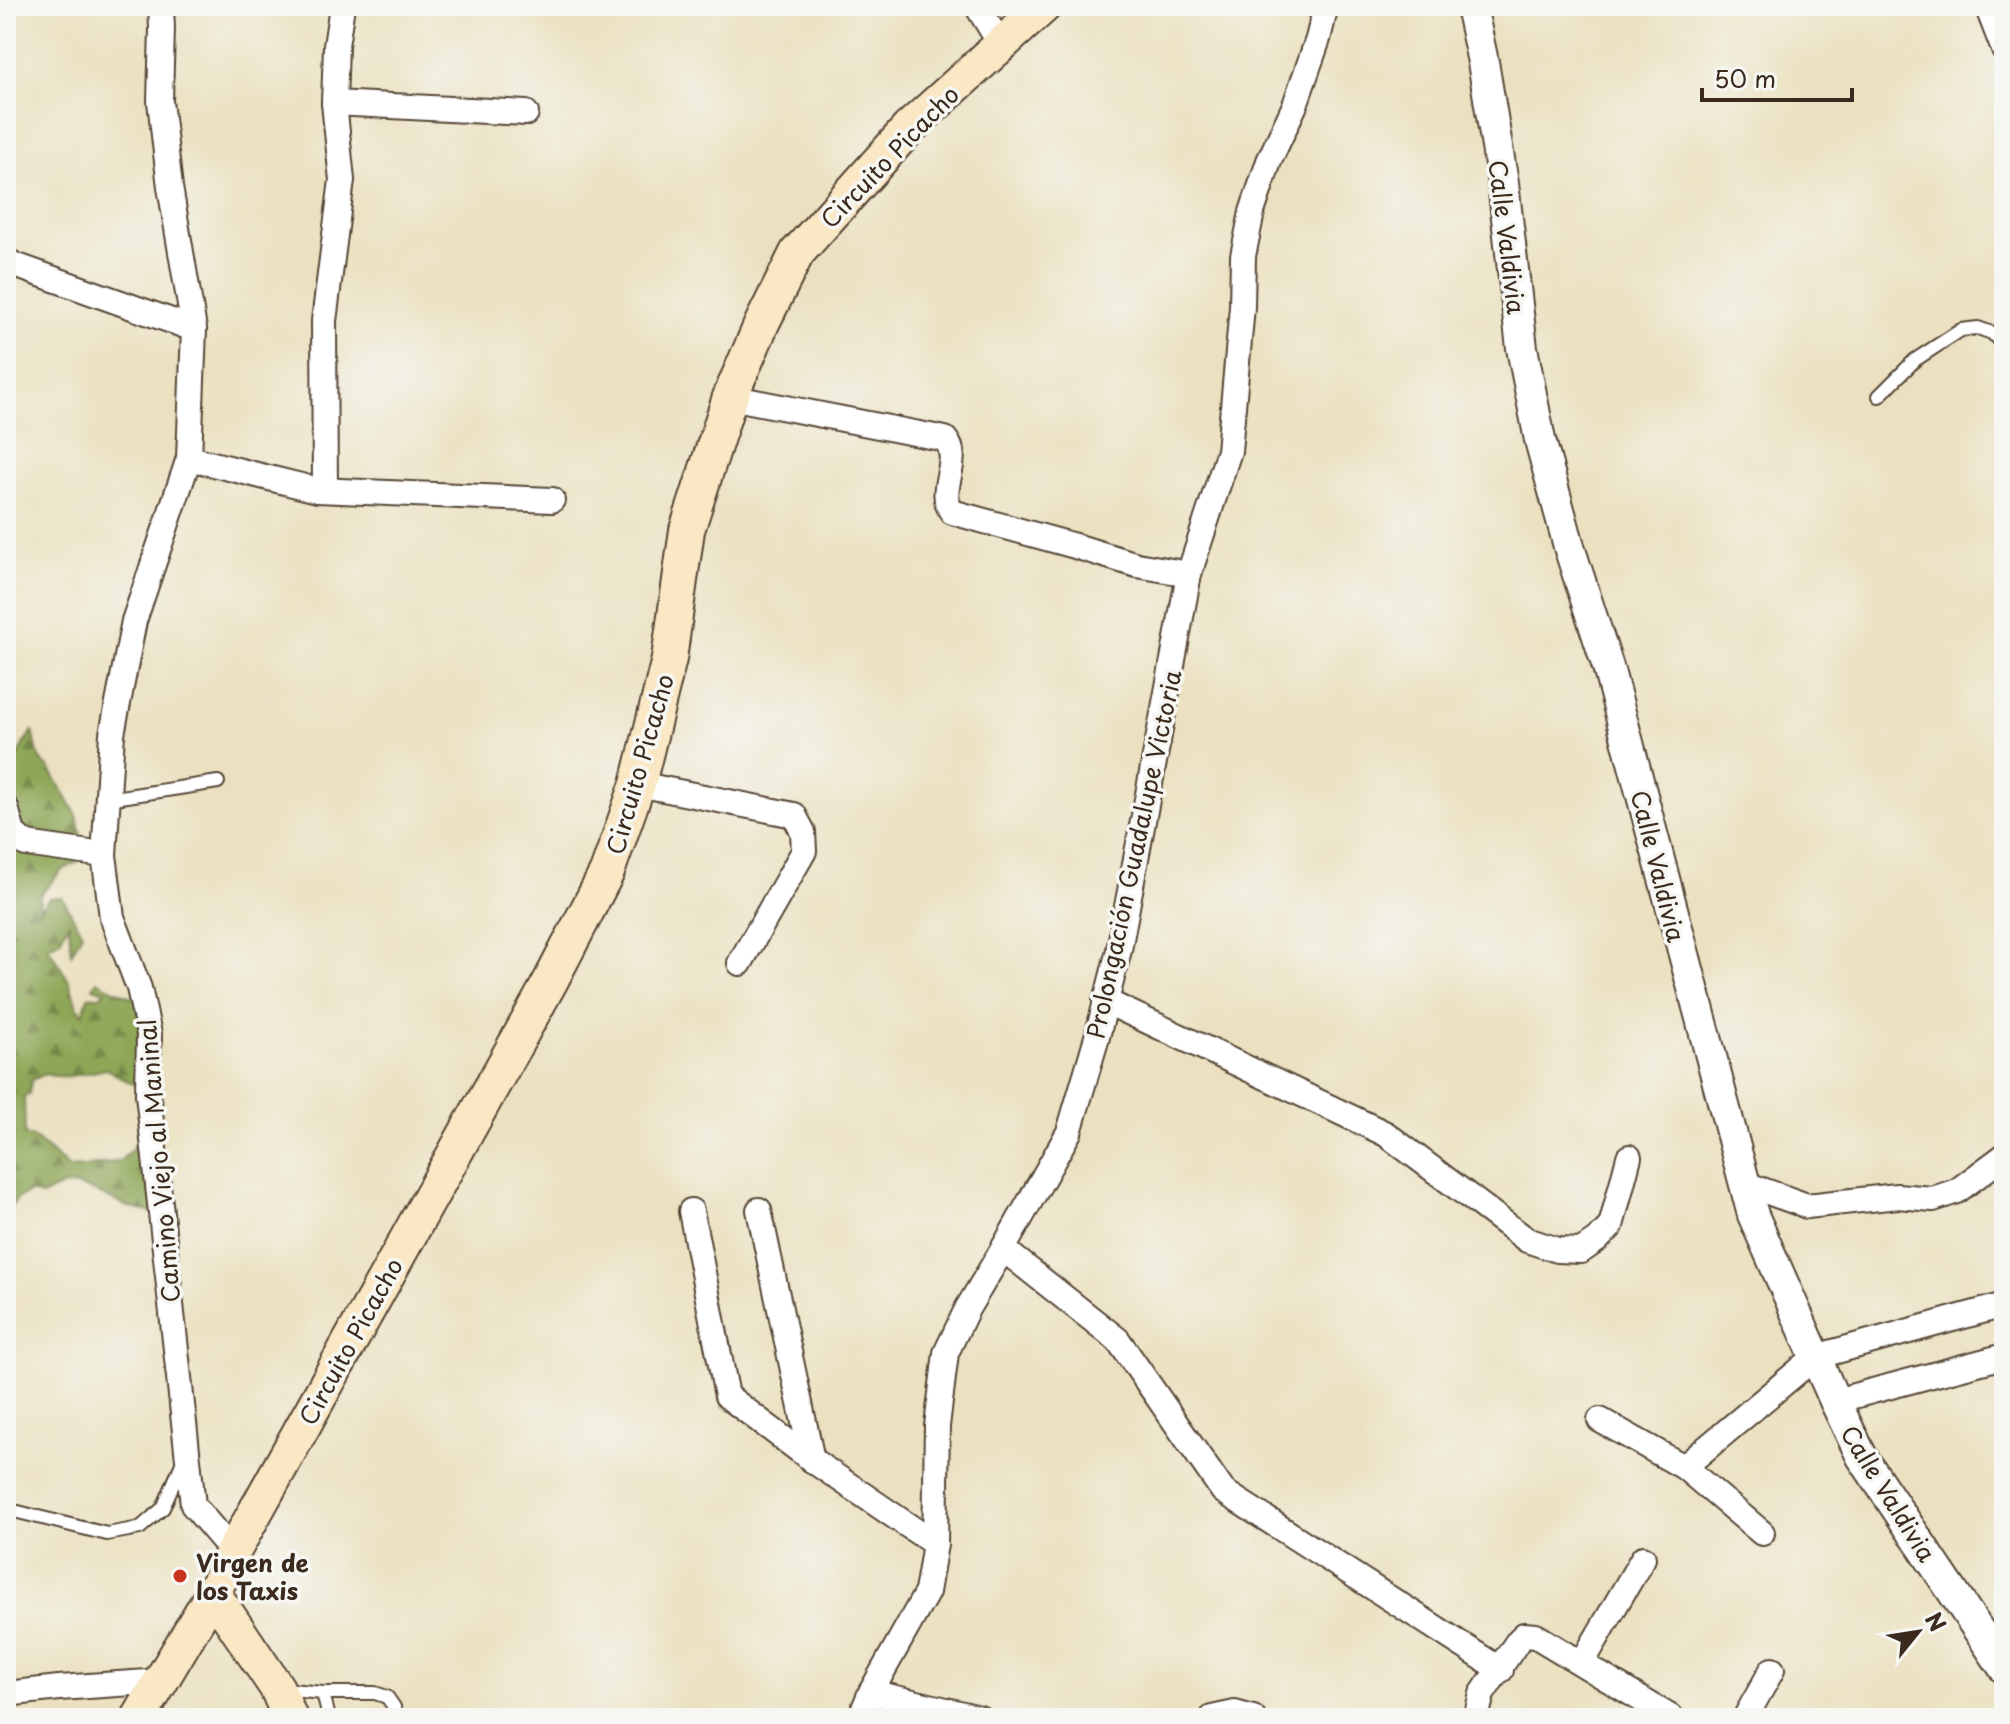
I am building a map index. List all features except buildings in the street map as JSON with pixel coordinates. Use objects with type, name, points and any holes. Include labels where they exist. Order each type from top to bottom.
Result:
[{"type":"main road","name":"Circuito Picacho","points":[[139,1718],[213,1593],[550,982],[607,872],[638,784],[669,659],[687,530],[730,397],[797,253],[909,128],[1044,6]]},
{"type":"main road","points":[[213,1593],[284,1703]]},
{"type":"street","name":"Camino Viejo al Maninal","points":[[161,6],[160,101],[170,187],[194,329],[189,458],[134,621],[112,734],[104,855],[112,917],[139,988],[149,1034],[148,1094],[193,1505],[233,1552]]},
{"type":"street","points":[[325,490],[324,321],[342,180],[334,103],[336,46],[342,6]]},
{"type":"street","points":[[977,6],[1001,45]]},
{"type":"street","name":"Prolongación Guadalupe Victoria","points":[[860,1718],[871,1692],[927,1592],[935,1544],[937,1426],[946,1353],[967,1309],[1069,1132],[1097,1037],[1119,950],[1189,574],[1229,451],[1242,307],[1243,256],[1252,212],[1269,161],[1295,105],[1326,6]]},
{"type":"street","name":"Calle Valdivia","points":[[1471,6],[1503,183],[1522,348],[1537,428],[1570,550],[1608,667],[1753,1215],[1862,1457],[2004,1668]]},
{"type":"street","points":[[1987,6],[2004,50]]},
{"type":"street","points":[[334,103],[526,113]]},
{"type":"street","points":[[6,259],[12,264],[194,329]]},
{"type":"street","points":[[730,397],[945,439],[951,446],[952,457],[946,505],[952,512],[1137,565],[1189,574]]},
{"type":"street","points":[[189,458],[317,490],[552,500]]},
{"type":"street","points":[[638,784],[794,815],[799,823],[804,851],[740,963]]},
{"type":"street","points":[[6,808],[13,833],[26,844],[104,855]]},
{"type":"street","points":[[1105,1001],[1386,1134],[1527,1240],[1557,1250],[1581,1251],[1611,1226],[1629,1157]]},
{"type":"street","points":[[1743,1183],[1807,1206],[1897,1196],[1933,1199],[1957,1191],[2004,1156]]},
{"type":"street","points":[[759,1210],[812,1460]]},
{"type":"street","points":[[691,1211],[727,1396],[812,1460],[935,1544]]},
{"type":"street","points":[[1003,1249],[1118,1340],[1223,1491],[1501,1670]]},
{"type":"street","points":[[1684,1467],[1815,1357],[2004,1305]]},
{"type":"street","points":[[1835,1401],[2004,1356]]},
{"type":"street","points":[[1600,1420],[1684,1467],[1762,1533]]},
{"type":"street","points":[[1582,1663],[1643,1558]]},
{"type":"street","points":[[1476,1718],[1482,1694],[1524,1635],[1536,1636],[1672,1718]]},
{"type":"street","points":[[1745,1718],[1772,1670]]},
{"type":"street","points":[[6,1694],[162,1681]]},
{"type":"street","points":[[871,1692],[980,1718]]},
{"type":"street","points":[[1212,1718],[1235,1713],[1253,1718]]},
{"type":"lane","points":[[1879,396],[1915,360],[1961,330],[1998,330],[2004,346]]},
{"type":"lane","points":[[108,799],[218,782]]},
{"type":"lane","points":[[6,1509],[107,1534],[140,1528],[163,1508],[187,1451]]},
{"type":"lane","points":[[284,1703],[323,1693],[375,1693],[387,1697],[397,1718]]},
{"type":"lane","points":[[323,1693],[329,1718]]},
{"type":"green space","points":[[33,731],[39,758],[49,768],[77,815],[81,837],[78,862],[62,870],[40,895],[39,910],[49,898],[62,897],[82,933],[71,954],[69,922],[60,940],[48,947],[69,981],[83,1014],[88,997],[105,992],[93,988],[97,981],[137,1000],[150,1076],[162,1100],[106,1069],[67,1076],[45,1074],[32,1080],[29,1094],[24,1096],[25,1135],[34,1138],[69,1168],[120,1161],[136,1145],[160,1163],[174,1213],[136,1209],[74,1186],[64,1186],[42,1196],[30,1192],[18,1198],[6,1212],[6,783]]},
{"type":"place","name":"Virgen de los Taxis","points":[[180,1576]]}]
